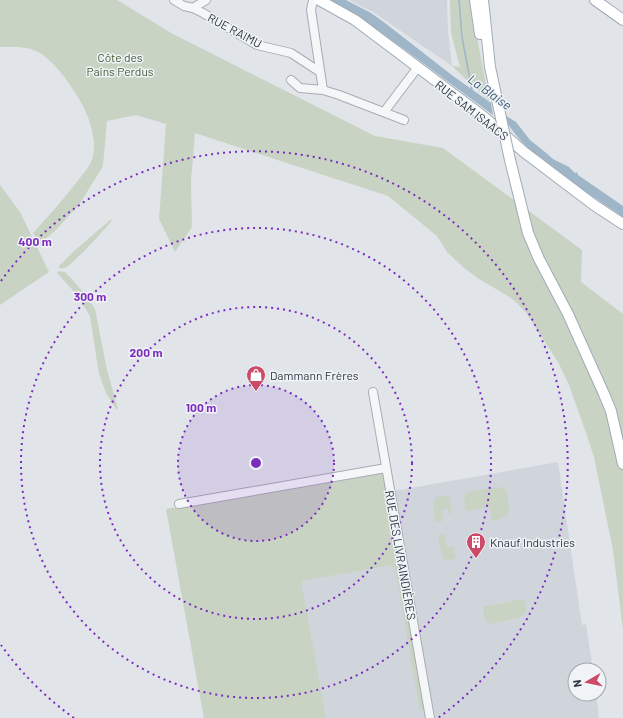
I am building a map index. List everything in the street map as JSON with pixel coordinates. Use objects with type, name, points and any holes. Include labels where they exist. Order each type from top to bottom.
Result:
[{"type":"main road","name":"RUE SAM ISAACS","points":[[319,0],[355,20],[484,117],[524,152],[623,224]]},
{"type":"main road","points":[[475,0],[506,158],[528,233],[539,259],[568,314],[611,411],[623,464]]},
{"type":"main road","points":[[483,0],[488,65]]},
{"type":"main road","points":[[595,0],[623,20]]},
{"type":"street","name":"RUE RAIMU","points":[[174,0],[184,6],[193,8],[257,45],[291,53],[320,72]]},
{"type":"street","points":[[193,8],[206,0]]},
{"type":"street","points":[[313,0],[310,10],[323,90]]},
{"type":"street","points":[[384,112],[418,67]]},
{"type":"street","points":[[291,80],[300,88],[323,90],[404,120]]},
{"type":"street","name":"RUE DES LIVRAINDIÈRES","points":[[373,392],[430,718]]},
{"type":"street","points":[[179,504],[386,468]]},
{"type":"shaded area","points":[[349,0],[447,0],[448,32],[452,66],[373,12]]},
{"type":"shaded area","points":[[558,462],[582,625],[586,624],[592,662],[567,662],[567,702],[597,702],[599,718],[204,718],[178,572],[400,533],[394,491]]},
{"type":"green space","name":"Côte des Pains Perdus","points":[[0,0],[117,0],[173,34],[375,136],[443,148],[582,250],[581,282],[623,314],[623,630],[613,550],[594,457],[569,385],[559,364],[527,314],[516,302],[464,268],[447,252],[437,236],[388,196],[195,133],[191,181],[192,227],[175,252],[159,219],[166,124],[136,115],[107,121],[103,166],[79,205],[40,245],[33,233],[68,193],[90,164],[94,151],[93,134],[85,109],[80,100],[59,70],[51,62],[43,55],[32,49],[0,47]]},
{"type":"green space","points":[[450,0],[470,0],[489,101],[452,66],[460,67],[451,33]]},
{"type":"green space","points":[[0,185],[20,212],[49,272],[0,305]]},
{"type":"green space","points":[[110,220],[112,220],[97,238],[75,260],[65,268],[59,268],[59,266],[73,252]]},
{"type":"green space","points":[[59,271],[65,272],[70,277],[95,309],[107,370],[118,409],[116,409],[106,393],[99,374],[90,316],[77,295],[57,273]]},
{"type":"green space","points":[[377,472],[382,473],[384,476],[424,709],[420,711],[396,573],[391,565],[301,581],[326,718],[204,718],[166,509]]},
{"type":"green space","points":[[497,487],[504,488],[506,493],[509,510],[505,518],[492,521],[490,507],[466,511],[464,497],[468,492]]},
{"type":"green space","points":[[447,495],[450,498],[452,514],[449,514],[448,509],[441,510],[443,521],[435,522],[433,502],[437,497]]},
{"type":"green space","points":[[445,534],[447,547],[454,546],[456,559],[443,559],[438,537],[439,535]]},
{"type":"green space","points":[[523,599],[527,610],[520,617],[492,624],[485,620],[483,607]]},
{"type":"water","points":[[330,0],[346,0],[371,13],[491,103],[493,115],[404,49],[341,5],[340,7]]},
{"type":"water","points":[[503,114],[516,122],[530,140],[553,159],[569,167],[575,173],[577,172],[578,175],[623,206],[623,217],[574,184],[538,157],[523,143],[511,128]]},
{"type":"waterway","name":"La Blaise","points":[[459,0],[462,37],[472,90]]},
{"type":"place","name":"Dammann Frères","points":[[256,392]]},
{"type":"place","name":"Knauf Industries","points":[[476,559]]}]
